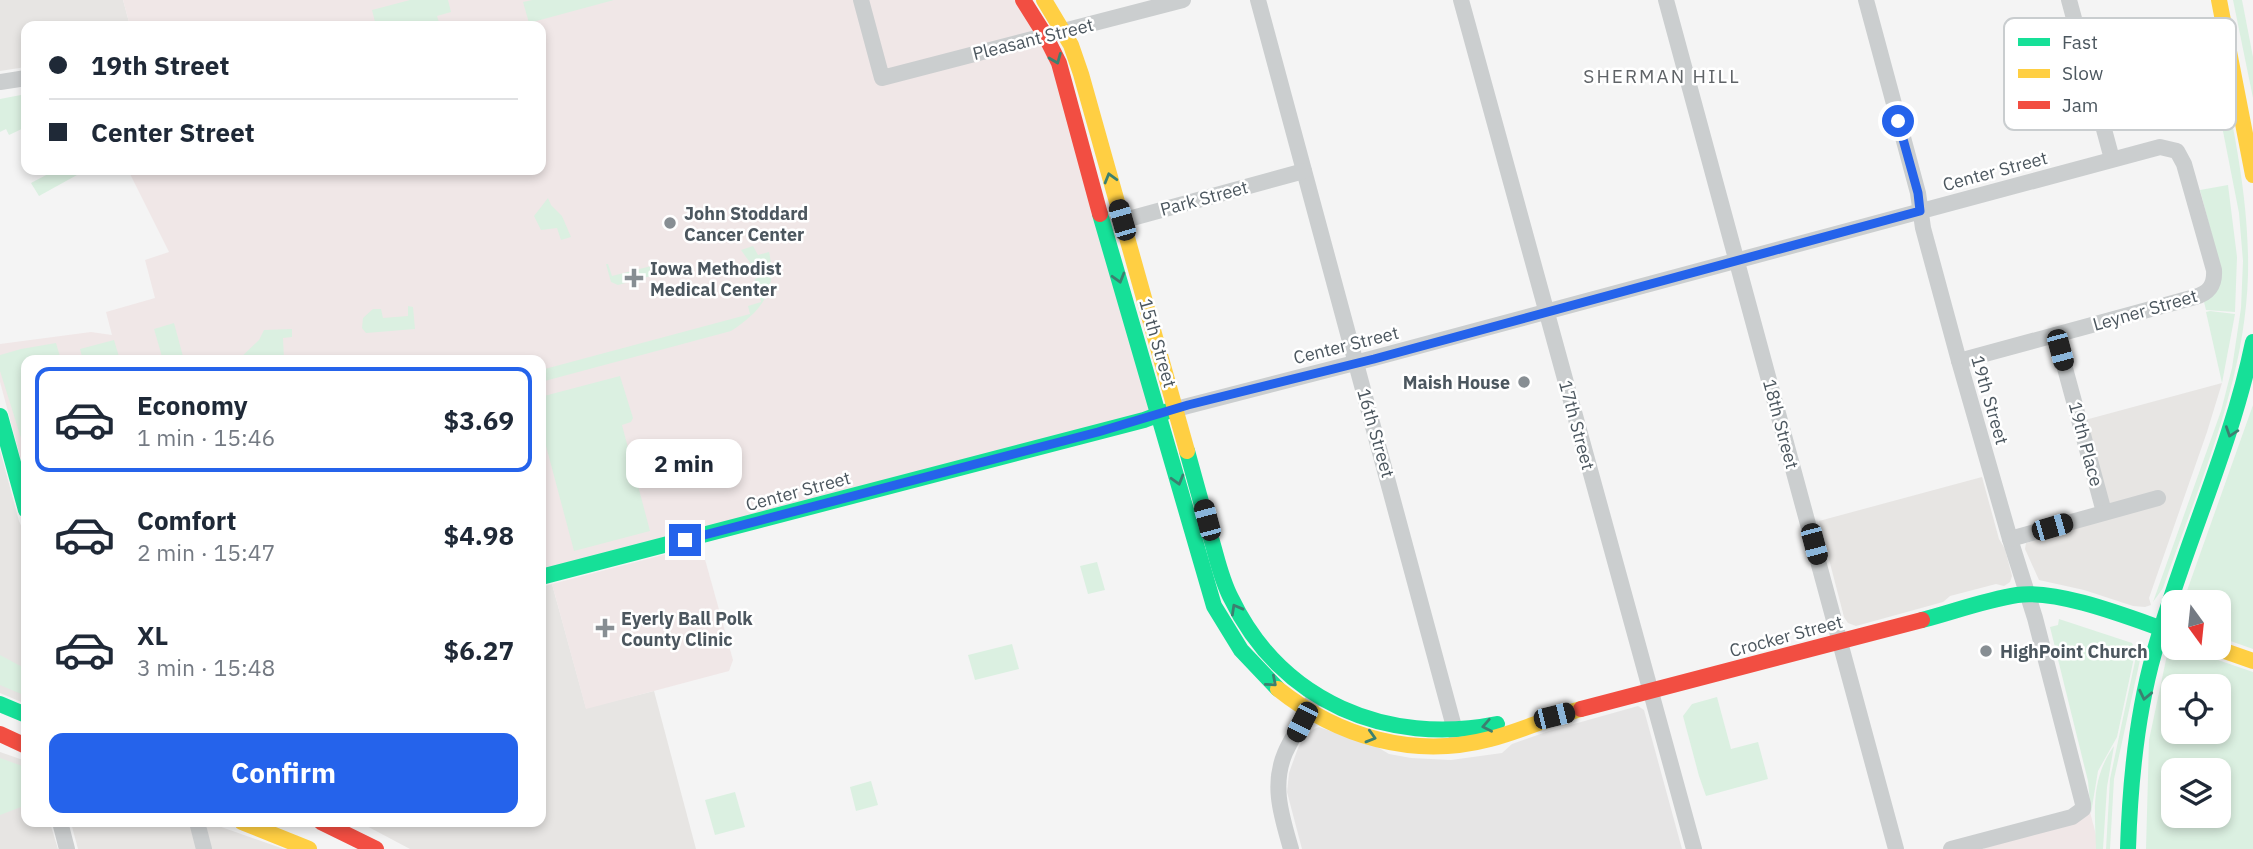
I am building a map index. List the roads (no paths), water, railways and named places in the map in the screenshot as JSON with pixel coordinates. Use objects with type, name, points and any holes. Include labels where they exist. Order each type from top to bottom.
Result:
[{"type":"street","name":"Pleasant Street","points":[[861,0],[882,78],[1183,0]]},
{"type":"street","name":"15th Street","points":[[1023,0],[1059,64],[1103,226],[1214,606],[1224,626],[1253,666],[1308,710]]},
{"type":"street","name":"15th Street","points":[[1044,0],[1063,31],[1081,74],[1230,597],[1253,636],[1266,652],[1315,694]]},
{"type":"street","name":"16th Street","points":[[1258,0],[1457,738]]},
{"type":"street","name":"17th Street","points":[[1461,0],[1694,849]]},
{"type":"street","name":"18th Street","points":[[1666,0],[1896,849]]},
{"type":"street","name":"19th Street","points":[[1866,0],[1918,193],[1920,211],[1959,362],[2027,595],[2082,798],[2082,809],[2072,817],[1951,849]]},
{"type":"street","points":[[2069,0],[2074,18]]},
{"type":"street","points":[[2219,0],[2222,18]]},
{"type":"street","points":[[0,82],[21,79]]},
{"type":"street","points":[[2236,88],[2253,175]]},
{"type":"street","points":[[2104,130],[2112,159]]},
{"type":"street","name":"Center Street","points":[[546,576],[2160,147],[2177,151],[2184,164],[2214,270],[2214,278],[2208,290]]},
{"type":"street","name":"Park Street","points":[[1103,226],[1304,171]]},
{"type":"street","name":"Leyner Street","points":[[1959,362],[2195,297],[2208,290]]},
{"type":"street","name":"19th Place","points":[[2056,335],[2104,512]]},
{"type":"street","points":[[2180,590],[2230,436],[2253,342]]},
{"type":"street","points":[[0,415],[21,492]]},
{"type":"street","points":[[2010,539],[2158,498]]},
{"type":"street","name":"Crocker Street","points":[[1315,694],[1347,711],[1384,724],[1457,738],[1503,736],[1554,716],[2009,596],[2027,595],[2079,603],[2161,629]]},
{"type":"street","points":[[2128,849],[2135,752],[2144,698],[2161,648]]},
{"type":"street","points":[[2231,653],[2253,660]]},
{"type":"street","points":[[1291,849],[1279,802],[1279,775],[1287,750],[1315,694]]},
{"type":"street","points":[[0,704],[21,713]]},
{"type":"street","name":"Crocker Street","points":[[1308,710],[1340,727],[1396,744],[1428,747],[1457,738]]},
{"type":"street","points":[[0,734],[21,745]]},
{"type":"street","points":[[0,743],[21,747]]},
{"type":"street","points":[[61,827],[67,849]]},
{"type":"street","points":[[198,827],[204,849]]},
{"type":"street","points":[[254,827],[309,849]]},
{"type":"street","points":[[331,827],[341,849]]},
{"type":"street","points":[[334,827],[376,849]]},
{"type":"place","name":"John Stoddard Cancer Center","points":[[670,223]]},
{"type":"place","name":"Iowa Methodist Medical Center","points":[[634,278]]},
{"type":"place","name":"Maish House","points":[[1524,382]]},
{"type":"place","name":"Eyerly Ball Polk County Clinic","points":[[605,628]]},
{"type":"place","name":"HighPoint Church","points":[[1986,651]]},
{"type":"district","name":"SHERMAN HILL","points":[[1662,76]]}]
